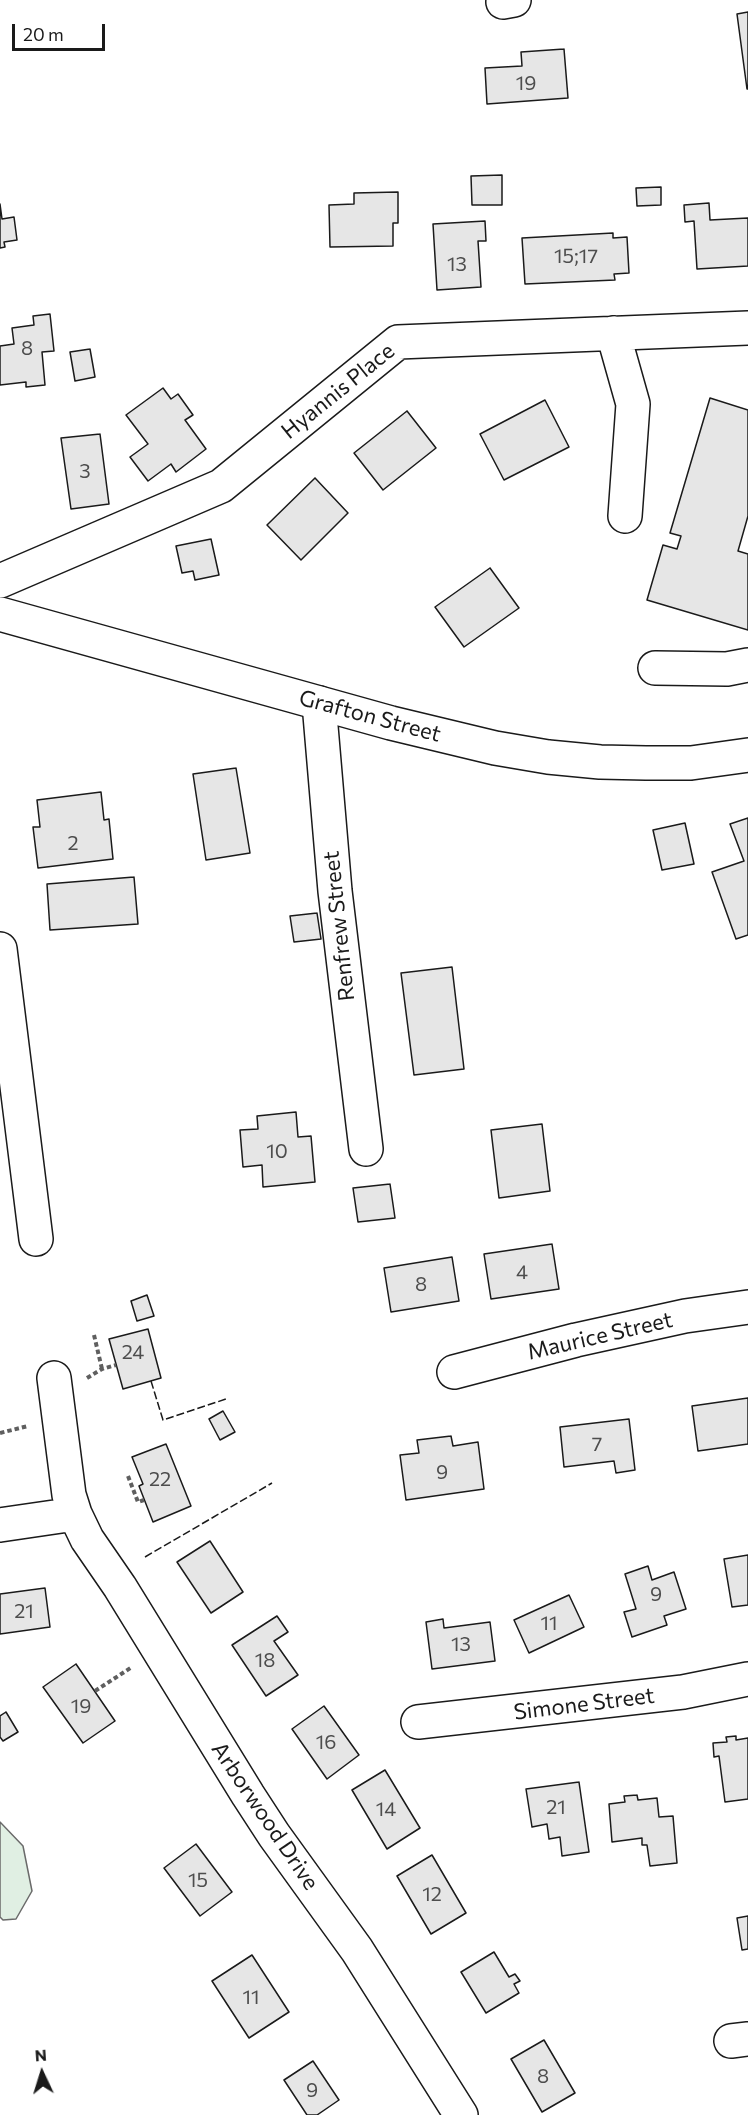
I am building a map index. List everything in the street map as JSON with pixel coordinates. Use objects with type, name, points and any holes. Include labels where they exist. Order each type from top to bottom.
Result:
[{"type":"main road","name":"Hyannis Place","points":[[0,582],[221,486],[398,342],[748,328]]},
{"type":"main road","points":[[613,333],[633,404],[625,516]]},
{"type":"main road","name":"Grafton Street","points":[[0,614],[443,737],[548,757],[600,762],[691,763],[748,755]]},
{"type":"main road","points":[[655,668],[727,669],[748,665]]},
{"type":"main road","name":"Renfrew Street","points":[[319,703],[335,891],[366,1149]]},
{"type":"main road","points":[[0,949],[36,1239]]},
{"type":"main road","name":"Maurice Street","points":[[454,1372],[576,1340],[685,1316],[748,1307]]},
{"type":"main road","name":"Arborwood Drive","points":[[54,1378],[69,1495],[87,1539],[120,1587],[254,1805],[357,1950],[462,2115]]},
{"type":"main road","points":[[0,1525],[75,1514]]},
{"type":"main road","name":"Simone Street","points":[[418,1722],[683,1692],[748,1679]]},
{"type":"path","points":[[94,1335],[102,1369]]},
{"type":"path","points":[[128,1476],[138,1502],[144,1500]]},
{"type":"path","points":[[95,1691],[159,1651]]},
{"type":"green space","points":[[0,1822],[23,1846],[32,1891],[16,1919],[3,1920],[0,1917]]},
{"type":"building","points":[[748,12],[748,89],[747,89],[737,14]]},
{"type":"building","points":[[564,49],[568,98],[487,104],[485,68],[522,66],[521,52]]},
{"type":"building","points":[[502,175],[502,205],[472,205],[471,176]]},
{"type":"building","points":[[661,187],[661,205],[637,206],[636,188]]},
{"type":"building","points":[[398,192],[398,223],[393,223],[393,246],[330,247],[329,205],[354,204],[354,193]]},
{"type":"building","points":[[709,203],[710,220],[748,218],[748,266],[697,269],[694,221],[685,222],[684,205]]},
{"type":"building","points":[[0,204],[2,219],[14,217],[17,240],[4,242],[5,247],[0,248]]},
{"type":"building","points":[[485,221],[486,241],[478,241],[481,287],[437,290],[433,224]]},
{"type":"building","points":[[613,233],[613,238],[627,237],[629,273],[614,274],[615,280],[525,284],[522,238]]},
{"type":"building","points":[[50,314],[54,351],[42,352],[45,385],[26,387],[26,382],[0,385],[0,346],[14,344],[12,328],[34,325],[33,316]]},
{"type":"building","points":[[90,349],[95,377],[75,381],[70,352]]},
{"type":"building","points":[[163,388],[171,399],[178,394],[193,415],[185,420],[206,449],[176,472],[171,464],[148,481],[130,457],[148,444],[126,415]]},
{"type":"building","points":[[710,398],[748,410],[748,516],[738,551],[748,554],[748,630],[647,600],[663,545],[677,549],[681,536],[670,533]]},
{"type":"building","points":[[545,400],[569,447],[504,480],[480,434]]},
{"type":"building","points":[[407,411],[436,448],[383,490],[354,453]]},
{"type":"building","points":[[100,434],[109,504],[71,509],[61,438]]},
{"type":"building","points":[[315,478],[348,513],[301,560],[267,525]]},
{"type":"building","points":[[211,539],[219,575],[195,580],[193,571],[182,573],[176,546]]},
{"type":"building","points":[[490,568],[519,608],[464,647],[435,607]]},
{"type":"building","points":[[236,768],[250,853],[206,860],[193,774]]},
{"type":"building","points":[[101,792],[104,820],[109,819],[113,859],[38,868],[33,827],[40,827],[37,800]]},
{"type":"building","points":[[748,818],[748,935],[736,939],[712,872],[744,861],[730,824]]},
{"type":"building","points":[[685,823],[694,864],[662,870],[653,830]]},
{"type":"building","points":[[134,877],[138,924],[50,930],[47,884]]},
{"type":"building","points":[[317,913],[321,939],[294,942],[290,916]]},
{"type":"building","points":[[452,967],[464,1069],[414,1075],[401,973]]},
{"type":"building","points":[[296,1112],[298,1137],[311,1136],[315,1182],[263,1187],[262,1165],[243,1167],[240,1130],[258,1129],[257,1116]]},
{"type":"building","points":[[542,1124],[550,1191],[499,1198],[491,1130]]},
{"type":"building","points":[[390,1184],[395,1218],[358,1222],[353,1188]]},
{"type":"building","points":[[552,1244],[559,1289],[491,1299],[484,1254]]},
{"type":"building","points":[[452,1257],[459,1301],[391,1312],[384,1268]]},
{"type":"building","points":[[147,1295],[154,1316],[137,1321],[131,1301]]},
{"type":"building","points":[[148,1329],[161,1378],[123,1389],[109,1339]]},
{"type":"building","points":[[748,1398],[748,1444],[698,1451],[692,1406]]},
{"type":"building","points":[[223,1411],[235,1432],[220,1440],[209,1419]]},
{"type":"building","points":[[629,1419],[635,1470],[616,1473],[614,1461],[564,1467],[560,1427]]},
{"type":"building","points":[[451,1436],[453,1446],[478,1442],[484,1489],[406,1500],[400,1455],[419,1453],[417,1440]]},
{"type":"building","points":[[166,1444],[191,1506],[153,1522],[139,1486],[143,1484],[132,1457]]},
{"type":"building","points":[[210,1541],[243,1592],[211,1613],[177,1562]]},
{"type":"building","points":[[748,1555],[748,1605],[732,1607],[724,1559]]},
{"type":"building","points":[[648,1566],[652,1580],[674,1572],[686,1609],[664,1616],[667,1625],[632,1637],[624,1612],[636,1609],[625,1574]]},
{"type":"building","points":[[45,1588],[50,1627],[0,1634],[0,1594]]},
{"type":"building","points":[[569,1595],[584,1627],[529,1653],[514,1620]]},
{"type":"building","points":[[277,1616],[288,1632],[274,1641],[298,1675],[266,1696],[232,1645]]},
{"type":"building","points":[[443,1619],[444,1628],[490,1622],[495,1661],[432,1669],[426,1622]]},
{"type":"building","points":[[76,1664],[115,1721],[83,1743],[43,1687]]},
{"type":"building","points":[[324,1706],[359,1755],[327,1779],[292,1729]]},
{"type":"building","points":[[6,1712],[18,1732],[3,1741],[0,1737],[0,1716]]},
{"type":"building","points":[[736,1736],[736,1740],[748,1738],[748,1799],[725,1802],[719,1756],[714,1757],[713,1743],[727,1742],[726,1737]]},
{"type":"building","points":[[385,1770],[420,1828],[387,1849],[352,1790]]},
{"type":"building","points":[[579,1782],[589,1852],[562,1856],[560,1837],[549,1839],[547,1824],[532,1827],[526,1789]]},
{"type":"building","points":[[637,1795],[638,1800],[657,1798],[659,1817],[673,1816],[677,1863],[650,1866],[647,1845],[642,1845],[642,1838],[612,1842],[609,1804],[625,1802],[624,1796]]},
{"type":"building","points":[[196,1844],[232,1892],[200,1916],[164,1868]]},
{"type":"building","points":[[432,1855],[466,1913],[431,1934],[397,1876]]},
{"type":"building","points":[[748,1916],[748,1949],[742,1950],[737,1918]]},
{"type":"building","points":[[494,1952],[509,1977],[515,1974],[520,1981],[514,1984],[519,1993],[486,2013],[461,1972]]},
{"type":"building","points":[[252,1955],[289,2012],[249,2038],[212,1981]]},
{"type":"building","points":[[544,2040],[575,2093],[542,2112],[511,2059]]},
{"type":"building","points":[[313,2061],[339,2100],[317,2115],[307,2115],[284,2080]]},
{"type":"fence","points":[[151,1381],[163,1420],[226,1399]]},
{"type":"fence","points":[[145,1557],[272,1483]]}]
